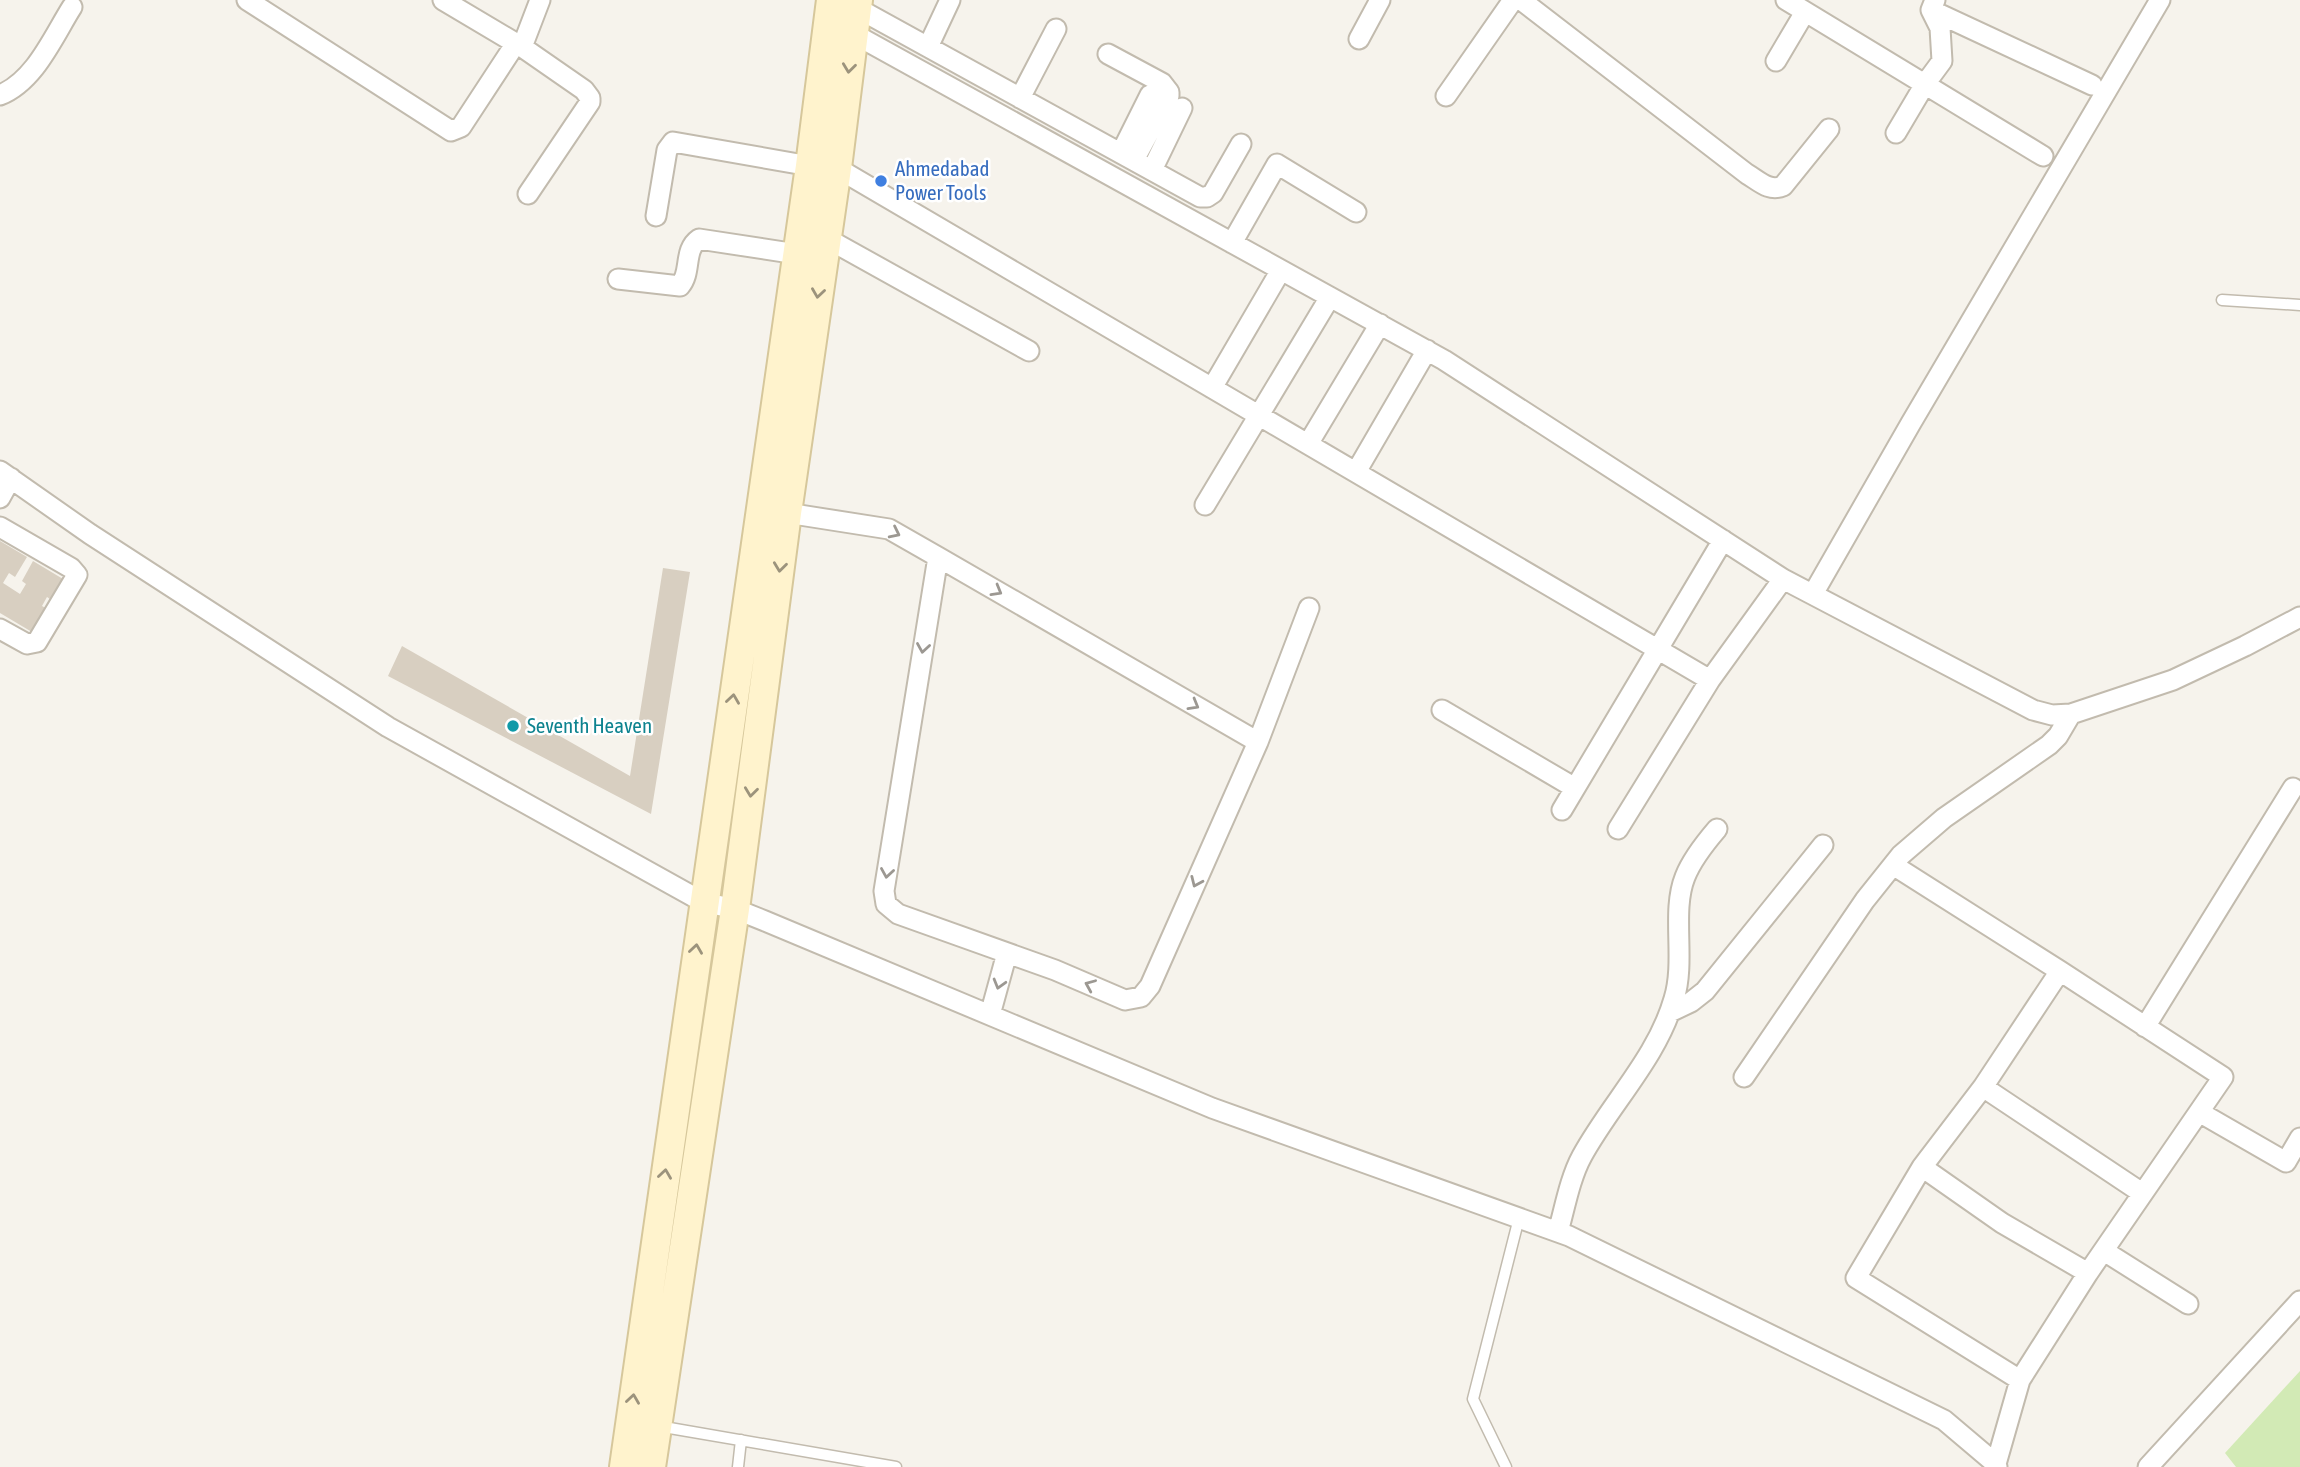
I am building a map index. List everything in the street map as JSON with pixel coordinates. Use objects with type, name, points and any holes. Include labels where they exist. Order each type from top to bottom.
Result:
[{"type":"street","points":[[247,0],[451,131],[461,127],[519,45],[540,0]]},
{"type":"street","points":[[443,0],[519,45],[584,90],[590,98],[590,102],[528,194]]},
{"type":"street","points":[[928,47],[950,0]]},
{"type":"street","points":[[1359,39],[1380,0]]},
{"type":"street","points":[[1446,96],[1513,0]]},
{"type":"street","points":[[1521,0],[1747,174],[1770,188],[1783,186],[1829,129]]},
{"type":"street","points":[[1786,0],[2043,156]]},
{"type":"street","points":[[1813,594],[2160,0]]},
{"type":"street","points":[[1896,133],[1942,61],[1940,28],[1933,5]]},
{"type":"street","points":[[1933,5],[2092,85]]},
{"type":"street","points":[[0,95],[31,72],[72,7]]},
{"type":"street","points":[[850,10],[928,47],[1200,197],[1213,194],[1241,144]]},
{"type":"street","points":[[624,1467],[797,254],[823,167],[850,10]]},
{"type":"street","points":[[651,1467],[736,909],[826,238],[823,167],[850,10]]},
{"type":"street","points":[[850,10],[1232,243],[1427,350],[1783,579],[2033,710],[2052,715],[2071,714],[2173,680],[2297,624]]},
{"type":"street","points":[[1776,61],[1805,12]]},
{"type":"street","points":[[1020,98],[1056,29]]},
{"type":"street","points":[[1108,54],[1162,83],[1169,92],[1169,96],[1127,157]]},
{"type":"street","points":[[1127,157],[1150,95]]},
{"type":"street","points":[[1152,170],[1182,108]]},
{"type":"street","points":[[656,216],[667,150],[673,142],[823,167],[1212,388],[1710,680]]},
{"type":"street","points":[[1232,243],[1277,164],[1356,212]]},
{"type":"street","points":[[826,238],[1029,351]]},
{"type":"street","points":[[618,279],[680,286],[686,278],[691,247],[699,239],[797,254]]},
{"type":"street","points":[[1212,388],[1281,270]]},
{"type":"street","points":[[1205,505],[1330,297]]},
{"type":"street","points":[[1308,444],[1380,324]]},
{"type":"street","points":[[1356,472],[1427,350]]},
{"type":"street","points":[[0,498],[5,474],[90,534],[387,727],[703,902],[736,909],[1212,1108],[1558,1232],[1944,1420],[1997,1465],[2020,1380],[2141,1193],[2223,1077],[1892,865]]},
{"type":"street","points":[[787,513],[889,529],[1258,742]]},
{"type":"street","points":[[0,527],[71,568],[77,575],[37,642],[26,644],[0,629]]},
{"type":"street","points":[[1562,810],[1723,540]]},
{"type":"street","points":[[938,557],[884,891],[886,904],[898,914],[1007,953],[1125,1000],[1141,998],[1150,986],[1258,742],[1309,608]]},
{"type":"street","points":[[1618,829],[1710,680],[1783,579]]},
{"type":"street","points":[[1442,710],[1575,788]]},
{"type":"street","points":[[1744,1077],[1865,900],[1901,855],[1937,824],[2049,745],[2058,736],[2071,714]]},
{"type":"street","points":[[2145,1027],[2293,789]]},
{"type":"street","points":[[1558,1232],[1581,1157],[1638,1072],[1670,1012],[1678,982],[1681,952],[1680,900],[1684,878],[1717,829]]},
{"type":"street","points":[[1670,1012],[1691,1002],[1705,991],[1823,845]]},
{"type":"street","points":[[990,1015],[1007,953]]},
{"type":"street","points":[[2020,1380],[1856,1278],[1922,1167],[1983,1087],[2060,971]]},
{"type":"street","points":[[1983,1087],[2141,1193]]},
{"type":"street","points":[[2199,1112],[2286,1162],[2300,1138]]},
{"type":"street","points":[[1922,1167],[2002,1223],[2088,1273]]},
{"type":"street","points":[[2104,1251],[2188,1304]]},
{"type":"street","points":[[2148,1467],[2300,1301]]},
{"type":"lane","points":[[2222,300],[2300,305]]},
{"type":"lane","points":[[1506,1467],[1473,1399],[1519,1218]]},
{"type":"lane","points":[[657,1426],[896,1467]]},
{"type":"lane","points":[[738,1467],[741,1440]]},
{"type":"green space","points":[[2300,1371],[2300,1467],[2236,1467],[2225,1453]]},
{"type":"building","points":[[0,541],[27,557],[15,577],[9,573],[3,583],[20,594],[26,584],[22,581],[33,561],[68,582],[56,603],[47,597],[42,606],[51,611],[37,635],[0,613]]},
{"type":"building","name":"Seventh Heaven","points":[[663,568],[690,572],[651,814],[388,676],[402,646],[630,776]]},
{"type":"place","name":"Ahmedabad Power Tools","points":[[881,181]]},
{"type":"place","name":"Seventh Heaven","points":[[513,726]]}]
